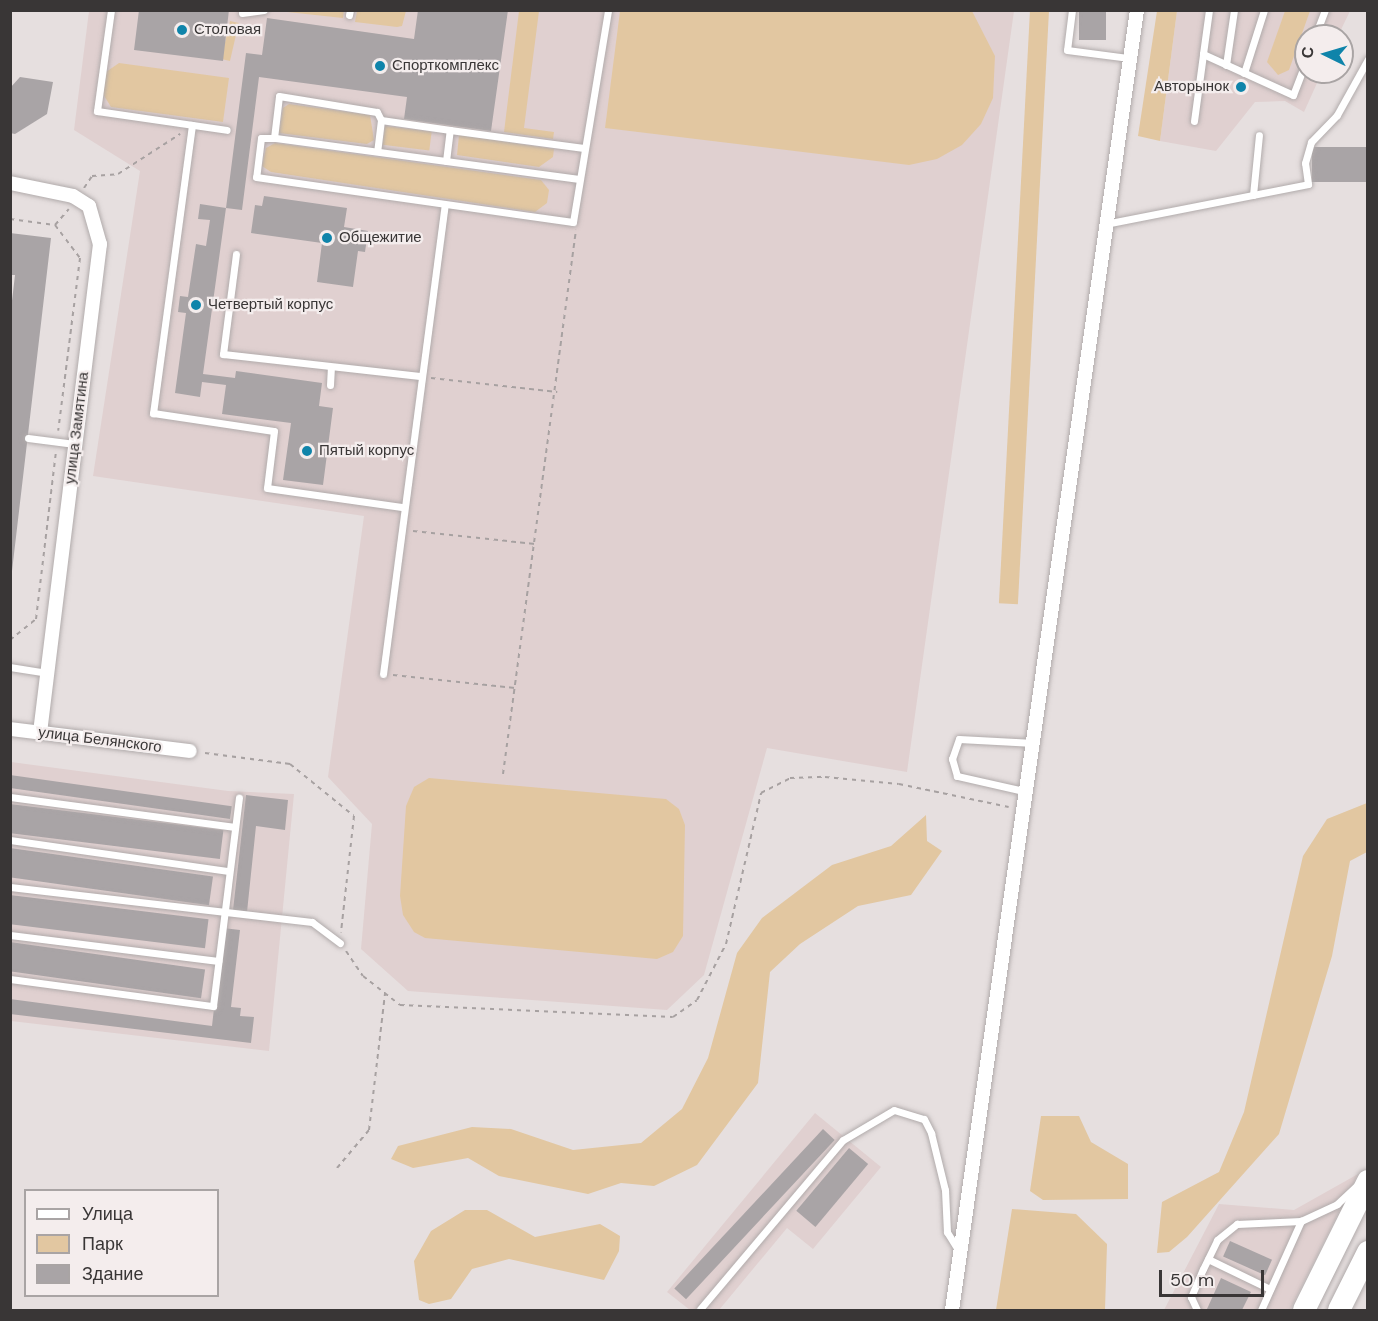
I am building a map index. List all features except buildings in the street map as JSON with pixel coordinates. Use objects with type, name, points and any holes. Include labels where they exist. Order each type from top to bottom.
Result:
[{"type":"main road","points":[[1304,1311],[1368,1181]]},
{"type":"main road","points":[[1339,1311],[1368,1252]]},
{"type":"street","points":[[952,1311],[1028,792],[1103,224],[1137,10]]},
{"type":"street","points":[[10,183],[73,196]]},
{"type":"street","name":"улица Замятина","points":[[40,733],[100,244],[88,206],[73,196]]},
{"type":"street","name":"улица Белянского","points":[[10,729],[190,751]]},
{"type":"lane","points":[[111,10],[97,111],[192,127],[227,130]]},
{"type":"lane","points":[[242,13],[264,10]]},
{"type":"lane","points":[[579,179],[274,138],[261,138],[256,177],[573,222],[608,10]]},
{"type":"lane","points":[[1072,10],[1067,50],[1129,58]]},
{"type":"lane","points":[[1194,121],[1209,10]]},
{"type":"lane","points":[[1226,64],[1234,10]]},
{"type":"lane","points":[[1244,73],[1264,10]]},
{"type":"lane","points":[[1203,54],[1293,95],[1297,84]]},
{"type":"lane","points":[[1103,224],[1308,184],[1305,163],[1311,142],[1337,115],[1368,59]]},
{"type":"lane","points":[[274,138],[279,96],[369,110],[381,120],[584,148]]},
{"type":"lane","points":[[377,151],[381,120]]},
{"type":"lane","points":[[192,127],[153,413],[274,431],[267,488],[402,507]]},
{"type":"lane","points":[[446,161],[450,130]]},
{"type":"lane","points":[[1253,195],[1259,135]]},
{"type":"lane","points":[[383,674],[402,507],[444,205]]},
{"type":"lane","points":[[236,254],[223,354],[331,368],[420,376]]},
{"type":"lane","points":[[330,385],[331,368]]},
{"type":"lane","points":[[28,438],[75,444]]},
{"type":"lane","points":[[10,668],[47,673]]},
{"type":"lane","points":[[1028,792],[957,776],[952,759],[959,739],[1034,743]]},
{"type":"lane","points":[[10,797],[235,827]]},
{"type":"lane","points":[[10,979],[213,1006],[238,798]]},
{"type":"lane","points":[[10,840],[229,871]]},
{"type":"lane","points":[[10,887],[223,914],[312,922],[340,944]]},
{"type":"lane","points":[[10,935],[218,961]]},
{"type":"lane","points":[[700,1309],[843,1140],[894,1110],[924,1119],[931,1134],[945,1190],[947,1232],[961,1253]]},
{"type":"lane","points":[[1197,1311],[1191,1297],[1217,1240],[1237,1224],[1301,1221],[1337,1204],[1368,1172]]},
{"type":"lane","points":[[1260,1311],[1301,1221]]},
{"type":"lane","points":[[1208,1260],[1270,1289]]},
{"type":"path","points":[[55,225],[73,196],[92,176],[118,174],[192,127]]},
{"type":"path","points":[[10,219],[55,225],[80,258],[36,619],[10,640]]},
{"type":"path","points":[[503,774],[578,238],[573,222]]},
{"type":"path","points":[[420,376],[557,392]]},
{"type":"path","points":[[400,529],[535,544]]},
{"type":"path","points":[[383,674],[516,688]]},
{"type":"path","points":[[190,751],[290,764],[354,816],[340,944],[363,976],[400,1005],[673,1017],[697,1000],[726,944],[761,793],[790,778],[825,777],[899,784],[1025,811]]},
{"type":"path","points":[[337,1168],[369,1130],[385,993]]},
{"type":"shaded area","points":[[89,11],[1014,11],[907,772],[767,748],[704,975],[667,1010],[408,991],[361,949],[372,824],[328,777],[364,516],[93,476],[140,171],[74,130]]},
{"type":"shaded area","name":"Авторынок","points":[[1177,11],[1350,11],[1344,24],[1294,24],[1294,84],[1317,84],[1304,112],[1285,101],[1255,102],[1216,151],[1160,141]]},
{"type":"shaded area","points":[[11,762],[228,791],[294,794],[269,1051],[11,1021]]},
{"type":"shaded area","points":[[815,1113],[881,1167],[813,1249],[787,1228],[719,1310],[690,1310],[667,1292]]},
{"type":"shaded area","points":[[1358,1174],[1290,1310],[1164,1310],[1219,1204],[1294,1210]]},
{"type":"green space","points":[[344,10],[343,18],[278,11]]},
{"type":"green space","points":[[357,10],[406,11],[402,26],[397,27],[355,22]]},
{"type":"green space","points":[[1030,10],[1049,11],[1018,604],[999,603]]},
{"type":"green space","points":[[519,11],[539,11],[524,128],[554,132],[553,139],[504,132]]},
{"type":"green space","points":[[620,11],[972,11],[995,56],[993,98],[981,124],[962,145],[937,159],[909,165],[605,128]]},
{"type":"green space","points":[[1157,11],[1177,11],[1160,141],[1138,136]]},
{"type":"green space","points":[[1285,11],[1310,11],[1305,24],[1294,24],[1294,56],[1289,70],[1278,75],[1267,62]]},
{"type":"green space","points":[[230,21],[239,23],[230,61],[221,59]]},
{"type":"green space","points":[[119,63],[229,78],[223,122],[111,107],[103,94],[106,72]]},
{"type":"green space","points":[[289,104],[370,115],[374,140],[367,144],[279,133],[283,108]]},
{"type":"green space","points":[[385,126],[432,132],[429,151],[383,145]]},
{"type":"green space","points":[[459,135],[554,149],[553,157],[539,167],[457,155]]},
{"type":"green space","points":[[275,143],[541,180],[549,190],[547,203],[535,212],[271,172],[262,166],[266,148]]},
{"type":"green space","points":[[429,778],[666,799],[679,809],[685,825],[683,936],[673,952],[657,959],[425,938],[414,932],[403,915],[400,896],[406,806],[414,787]]},
{"type":"green space","points":[[1367,803],[1367,852],[1350,861],[1332,956],[1279,1134],[1187,1237],[1169,1252],[1157,1253],[1162,1202],[1219,1172],[1244,1112],[1303,856],[1327,819]]},
{"type":"green space","points":[[926,815],[927,841],[942,851],[911,895],[858,906],[800,944],[770,972],[758,1083],[697,1165],[654,1186],[621,1183],[588,1194],[499,1176],[468,1158],[413,1168],[391,1159],[398,1146],[472,1127],[511,1129],[573,1150],[641,1143],[682,1109],[708,1058],[737,953],[762,918],[832,865],[891,846]]},
{"type":"green space","points":[[1041,1116],[1079,1116],[1091,1142],[1128,1164],[1128,1199],[1043,1200],[1030,1191]]},
{"type":"green space","points":[[1012,1209],[1076,1214],[1107,1244],[1105,1310],[996,1310]]},
{"type":"green space","points":[[465,1210],[487,1210],[535,1237],[600,1224],[620,1236],[619,1251],[604,1280],[509,1259],[472,1269],[451,1299],[429,1304],[419,1300],[414,1261],[431,1231]]},
{"type":"place","name":"Столовая","points":[[182,30]]},
{"type":"place","name":"Спорткомплекс","points":[[380,66]]},
{"type":"place","name":"Авторынок","points":[[1241,87]]},
{"type":"place","name":"Общежитие","points":[[327,238]]},
{"type":"place","name":"Четвертый корпус","points":[[196,305]]},
{"type":"place","name":"Пятый корпус","points":[[307,451]]}]
